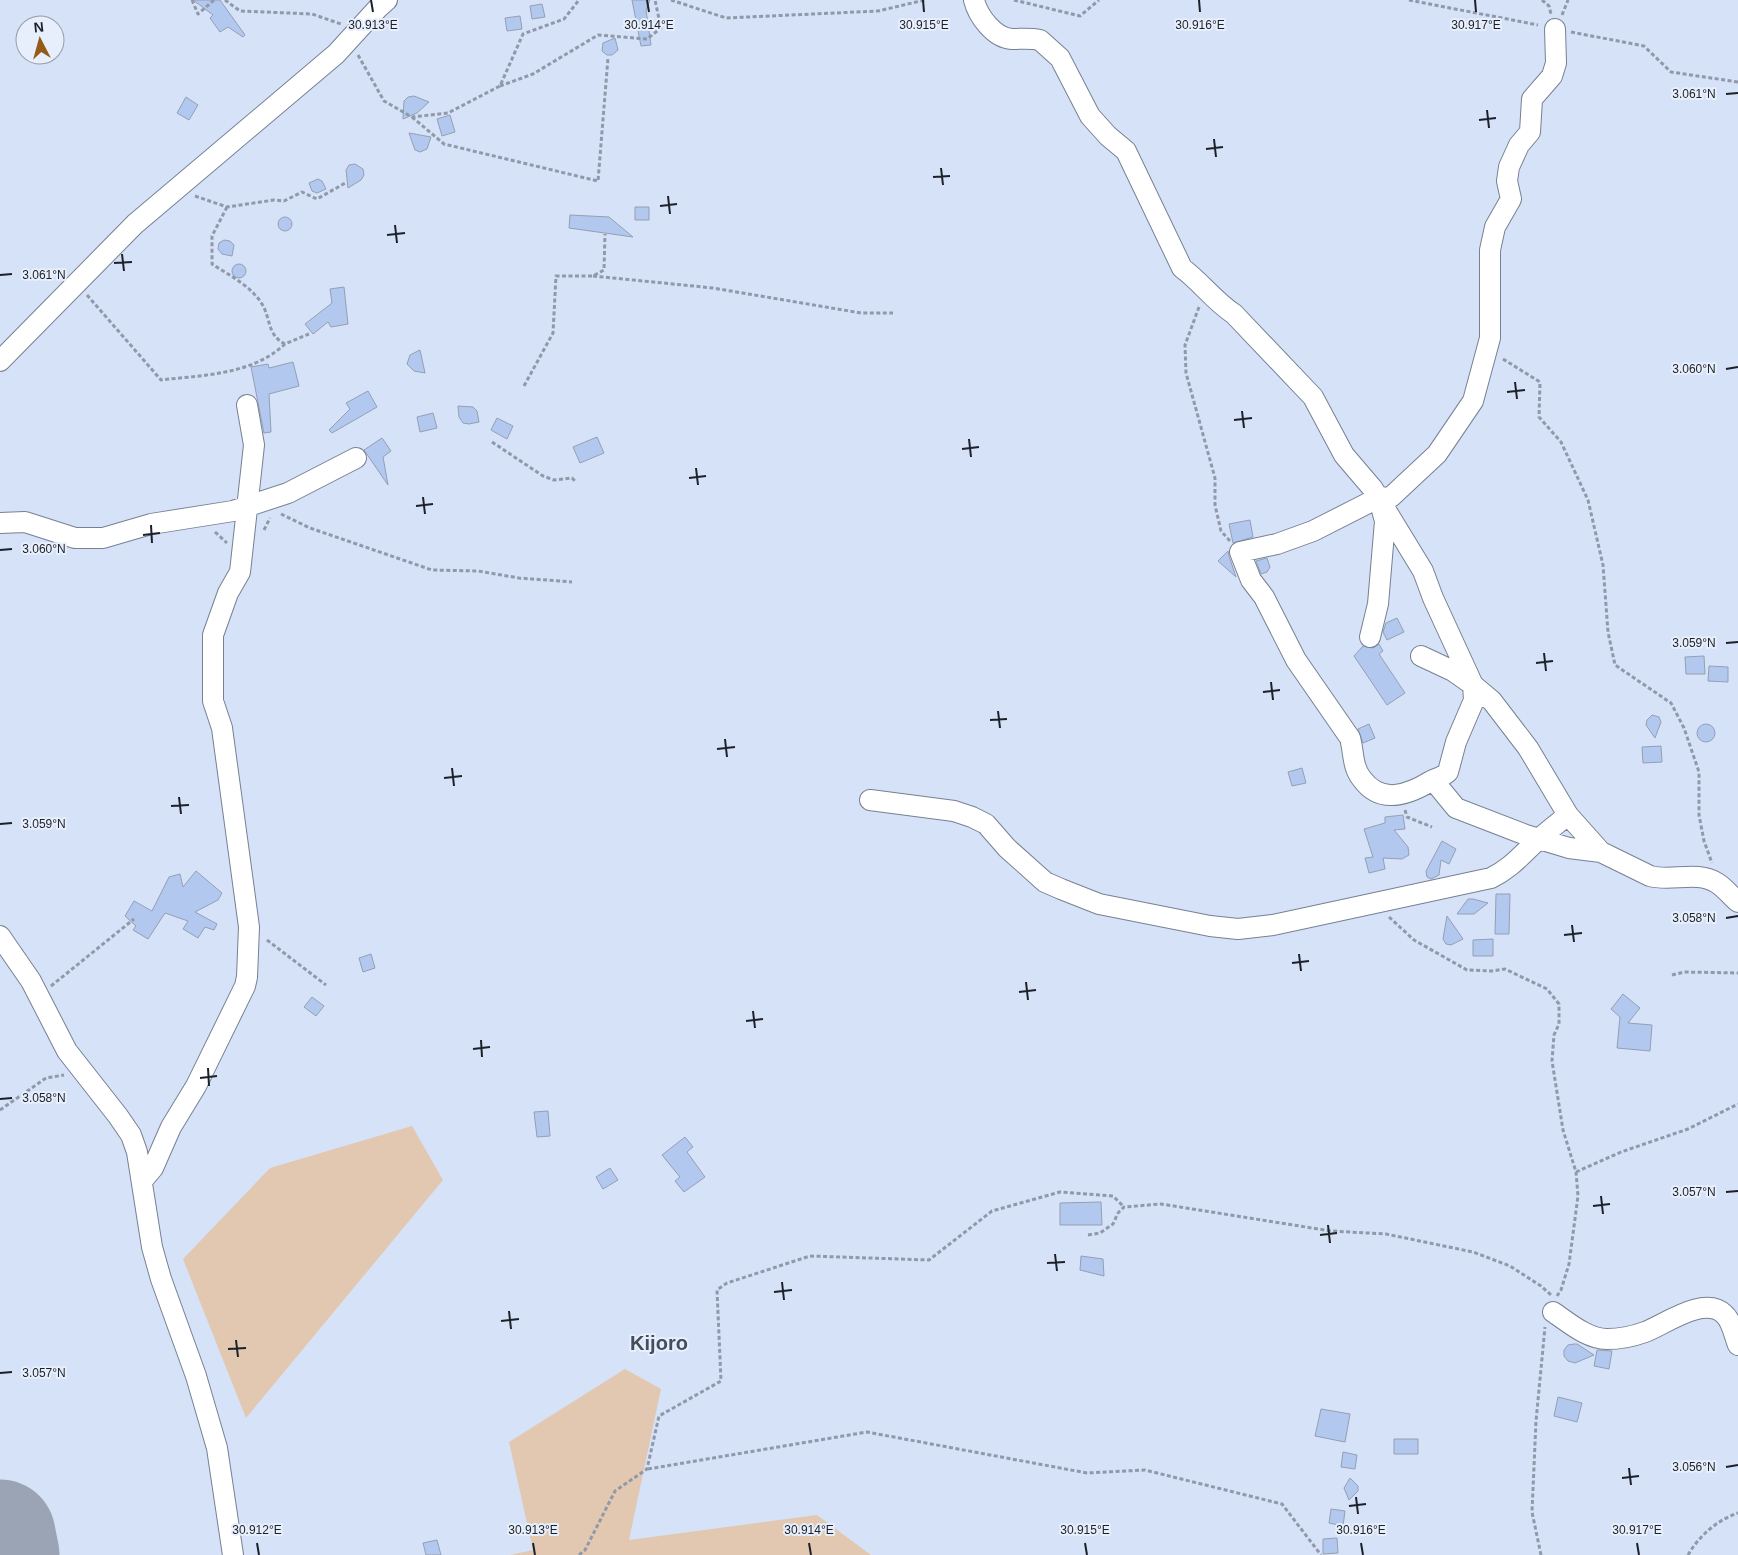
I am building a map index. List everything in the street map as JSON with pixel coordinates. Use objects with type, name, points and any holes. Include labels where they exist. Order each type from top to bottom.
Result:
[{"type":"street","points":[[0,361],[135,224],[336,54],[388,0]]},
{"type":"street","points":[[974,0],[982,18],[996,32],[1010,39],[1040,40],[1060,58],[1090,116],[1108,136],[1126,151],[1182,268],[1198,280],[1222,306],[1234,314],[1308,391],[1344,454],[1378,498],[1423,571],[1433,598],[1473,685],[1474,700],[1456,742],[1452,763],[1448,772],[1409,793],[1399,796],[1381,795],[1361,779],[1351,752],[1350,738],[1296,660],[1264,598],[1251,580],[1240,552],[1277,544],[1313,531],[1378,498],[1391,496],[1437,454],[1472,401],[1490,338],[1490,250],[1495,227],[1510,198],[1507,180],[1509,167],[1519,146],[1530,132],[1532,99],[1552,76],[1556,63],[1555,29]]},
{"type":"street","points":[[142,1181],[159,1157],[171,1127],[196,1086],[245,986],[249,965],[249,926],[222,728],[213,701],[212,686],[214,628],[228,593],[240,572],[254,444],[247,405]]},
{"type":"street","points":[[0,523],[25,522],[75,538],[103,538],[151,524],[194,518],[246,507],[288,493],[356,458]]},
{"type":"street","points":[[1370,637],[1378,604],[1385,532],[1385,521],[1378,498]]},
{"type":"street","points":[[1421,656],[1453,671],[1492,701],[1528,748],[1568,815],[1601,852]]},
{"type":"street","points":[[1433,780],[1456,808],[1487,821],[1569,848],[1601,852],[1658,878],[1697,876],[1717,883],[1738,902]]},
{"type":"street","points":[[870,800],[954,811],[972,817],[986,824],[1007,848],[1045,882],[1099,904],[1128,911],[1238,928],[1273,925],[1491,878],[1517,862],[1540,838],[1568,815]]},
{"type":"street","points":[[0,936],[38,994],[67,1051],[131,1135],[137,1152],[152,1247],[161,1279],[196,1376],[217,1448],[232,1555]]},
{"type":"street","points":[[1552,1312],[1583,1332],[1606,1340],[1643,1333],[1686,1312],[1700,1309],[1717,1310],[1723,1313],[1729,1321],[1738,1345]]},
{"type":"path","points":[[192,0],[198,14],[214,0]]},
{"type":"path","points":[[224,0],[240,11],[312,14],[353,35],[384,101],[412,117],[444,144],[598,181],[608,58]]},
{"type":"path","points":[[500,86],[523,34],[564,19],[579,0]]},
{"type":"path","points":[[412,117],[448,113],[500,86],[533,74],[598,35],[647,39],[661,28],[655,0]]},
{"type":"path","points":[[671,0],[726,18],[878,10],[925,0]]},
{"type":"path","points":[[1014,0],[1080,16],[1099,0]]},
{"type":"path","points":[[1409,0],[1644,46],[1671,72],[1738,82]]},
{"type":"path","points":[[181,185],[197,198],[227,207],[274,200],[284,201],[302,192],[317,199],[347,182]]},
{"type":"path","points":[[227,207],[212,236],[212,264],[250,290],[262,304],[268,326],[274,337],[285,344]]},
{"type":"path","points":[[593,276],[604,270],[605,234]]},
{"type":"path","points":[[524,386],[552,333],[556,276],[593,276],[713,288],[861,314],[893,313]]},
{"type":"path","points":[[77,283],[161,380],[238,370],[275,353],[285,344],[309,334]]},
{"type":"path","points":[[1197,299],[1199,308],[1185,345],[1186,373],[1215,478],[1216,505],[1221,531],[1240,552]]},
{"type":"path","points":[[1490,338],[1504,360],[1540,382],[1539,417],[1561,442],[1588,500],[1603,565],[1608,632],[1614,666],[1671,703],[1684,728],[1699,772],[1699,815],[1717,883]]},
{"type":"path","points":[[492,442],[543,476],[554,480],[572,478],[575,481]]},
{"type":"path","points":[[274,509],[310,528],[432,570],[478,571],[519,578],[572,582]]},
{"type":"path","points":[[194,518],[209,528],[241,556]]},
{"type":"path","points":[[1399,796],[1408,816],[1432,827]]},
{"type":"path","points":[[1374,903],[1414,940],[1468,970],[1492,971],[1505,968],[1547,989],[1556,997],[1559,1024],[1554,1035],[1553,1069],[1563,1130],[1576,1172],[1578,1196],[1569,1264],[1552,1312],[1544,1328],[1536,1421],[1532,1512],[1541,1555]]},
{"type":"path","points":[[38,994],[62,979],[134,919]]},
{"type":"path","points":[[249,926],[326,985]]},
{"type":"path","points":[[1672,975],[1684,972],[1738,973]]},
{"type":"path","points":[[0,1110],[46,1078],[84,1072]]},
{"type":"path","points":[[1576,1172],[1621,1152],[1688,1129],[1738,1104]]},
{"type":"path","points":[[647,1469],[660,1416],[721,1381],[717,1290],[727,1283],[810,1256],[930,1260],[992,1210],[1060,1192],[1113,1196],[1124,1207]]},
{"type":"path","points":[[1088,1235],[1100,1233],[1112,1224],[1124,1207],[1162,1204],[1307,1227],[1386,1234],[1473,1252],[1510,1266],[1550,1293],[1552,1312]]},
{"type":"path","points":[[578,1555],[585,1550],[615,1491],[647,1469],[867,1432],[1086,1473],[1145,1470],[1282,1504],[1321,1555]]},
{"type":"path","points":[[1688,1555],[1697,1540],[1726,1517],[1738,1512]]},
{"type":"shaded area","points":[[412,1126],[443,1180],[246,1418],[183,1259],[270,1168]]},
{"type":"shaded area","points":[[625,1369],[661,1389],[629,1540],[817,1515],[871,1555],[510,1555],[533,1550],[509,1442]]},
{"type":"building","points":[[193,0],[220,0],[245,35],[243,37],[228,27],[220,32],[210,18],[213,15]]},
{"type":"building","points":[[632,0],[650,0],[646,10],[651,45],[641,46]]},
{"type":"building","points":[[542,4],[545,17],[532,19],[530,6]]},
{"type":"building","points":[[520,16],[522,29],[507,31],[505,18]]},
{"type":"building","points":[[615,38],[618,50],[612,55],[607,55],[602,51],[603,43]]},
{"type":"building","points":[[414,96],[429,102],[417,113],[403,119],[404,101],[408,97]]},
{"type":"building","points":[[186,97],[198,105],[189,120],[177,113]]},
{"type":"building","points":[[450,115],[455,132],[442,136],[437,119]]},
{"type":"building","points":[[409,133],[431,137],[427,149],[420,152],[415,150]]},
{"type":"building","points":[[355,164],[363,169],[364,175],[361,180],[348,188],[346,170],[349,165]]},
{"type":"building","points":[[318,179],[322,181],[326,189],[317,193],[312,191],[309,183]]},
{"type":"building","points":[[635,207],[649,207],[649,220],[635,220]]},
{"type":"building","points":[[570,215],[609,217],[633,237],[569,228]]},
{"type":"building","points":[[285,217],[290,219],[292,224],[290,229],[285,231],[280,229],[278,224],[280,219]]},
{"type":"building","points":[[224,240],[230,241],[234,245],[232,256],[222,254],[218,249],[219,243]]},
{"type":"building","points":[[236,264],[242,264],[246,271],[242,278],[236,278],[232,274],[232,268]]},
{"type":"building","points":[[344,287],[348,324],[331,327],[328,322],[313,334],[305,324],[332,303],[330,289]]},
{"type":"building","points":[[420,350],[425,373],[414,371],[407,364],[410,355]]},
{"type":"building","points":[[293,362],[299,386],[269,394],[271,432],[264,433],[251,367],[268,364],[269,368]]},
{"type":"building","points":[[368,391],[377,407],[332,433],[329,430],[350,409],[346,403]]},
{"type":"building","points":[[458,406],[473,407],[477,411],[479,422],[463,423],[459,417]]},
{"type":"building","points":[[433,413],[437,428],[420,432],[417,417]]},
{"type":"building","points":[[497,418],[513,426],[507,439],[491,430]]},
{"type":"building","points":[[597,437],[604,453],[580,463],[573,447]]},
{"type":"building","points":[[382,438],[391,451],[383,457],[388,485],[364,450]]},
{"type":"building","points":[[1250,520],[1253,537],[1233,543],[1229,524]]},
{"type":"building","points":[[1228,551],[1229,556],[1236,577],[1218,561]]},
{"type":"building","points":[[1267,558],[1270,567],[1267,572],[1261,574],[1256,561]]},
{"type":"building","points":[[1397,618],[1404,632],[1387,640],[1383,632],[1386,623]]},
{"type":"building","points":[[1379,644],[1383,651],[1379,654],[1405,693],[1387,705],[1354,656],[1363,646],[1373,648]]},
{"type":"building","points":[[1704,656],[1705,674],[1686,674],[1685,657]]},
{"type":"building","points":[[1709,666],[1728,667],[1728,682],[1708,681]]},
{"type":"building","points":[[1652,715],[1659,717],[1661,722],[1655,738],[1646,725],[1647,720]]},
{"type":"building","points":[[1369,724],[1375,738],[1363,743],[1358,729]]},
{"type":"building","points":[[1706,724],[1712,727],[1715,733],[1712,739],[1706,742],[1700,739],[1697,733],[1700,727]]},
{"type":"building","points":[[1661,746],[1662,762],[1643,763],[1642,747]]},
{"type":"building","points":[[1302,768],[1306,783],[1292,786],[1288,772]]},
{"type":"building","points":[[1403,815],[1405,829],[1394,830],[1408,847],[1409,855],[1402,859],[1383,858],[1385,869],[1369,873],[1365,858],[1373,857],[1364,829],[1385,823],[1385,817]]},
{"type":"building","points":[[1442,841],[1456,849],[1449,864],[1441,860],[1439,875],[1431,879],[1427,877],[1426,871]]},
{"type":"building","points":[[196,871],[222,893],[218,900],[195,912],[217,924],[214,930],[205,927],[198,938],[183,929],[188,921],[165,913],[148,939],[133,930],[136,926],[125,916],[134,901],[152,911],[169,877],[180,874],[183,887]]},
{"type":"building","points":[[1496,894],[1510,894],[1509,934],[1495,934]]},
{"type":"building","points":[[1468,899],[1488,903],[1474,914],[1457,914]]},
{"type":"building","points":[[1447,916],[1463,939],[1451,945],[1446,944],[1443,939]]},
{"type":"building","points":[[1493,939],[1493,956],[1473,956],[1473,940]]},
{"type":"building","points":[[371,954],[375,968],[363,972],[359,958]]},
{"type":"building","points":[[1623,994],[1640,1008],[1628,1023],[1652,1025],[1650,1051],[1617,1048],[1620,1017],[1611,1009]]},
{"type":"building","points":[[312,997],[324,1006],[316,1016],[304,1007]]},
{"type":"building","points":[[548,1111],[550,1136],[537,1137],[534,1112]]},
{"type":"building","points":[[685,1137],[693,1147],[687,1152],[705,1177],[684,1192],[675,1181],[680,1177],[662,1155]]},
{"type":"building","points":[[610,1168],[618,1180],[603,1189],[596,1177]]},
{"type":"building","points":[[1101,1202],[1102,1225],[1060,1225],[1060,1203]]},
{"type":"building","points":[[1081,1256],[1103,1259],[1104,1276],[1080,1270]]},
{"type":"building","points":[[1577,1344],[1594,1355],[1575,1363],[1568,1361],[1564,1356],[1564,1350],[1568,1345]]},
{"type":"building","points":[[1597,1350],[1612,1351],[1609,1369],[1594,1366]]},
{"type":"building","points":[[1558,1397],[1582,1403],[1577,1422],[1554,1416]]},
{"type":"building","points":[[1321,1409],[1350,1414],[1345,1442],[1315,1436]]},
{"type":"building","points":[[1394,1439],[1418,1439],[1418,1454],[1394,1454]]},
{"type":"building","points":[[1343,1452],[1357,1455],[1355,1469],[1341,1467]]},
{"type":"building","points":[[1350,1478],[1358,1486],[1358,1491],[1349,1500],[1344,1488]]},
{"type":"building","points":[[1331,1509],[1345,1511],[1343,1526],[1329,1523]]},
{"type":"building","points":[[1337,1538],[1338,1553],[1323,1554],[1323,1539]]},
{"type":"building","points":[[437,1540],[441,1555],[426,1555],[423,1543]]},
{"type":"runway","points":[[0,1535],[4,1555]]},
{"type":"district","name":"Kijoro","points":[[659,1343]]}]
